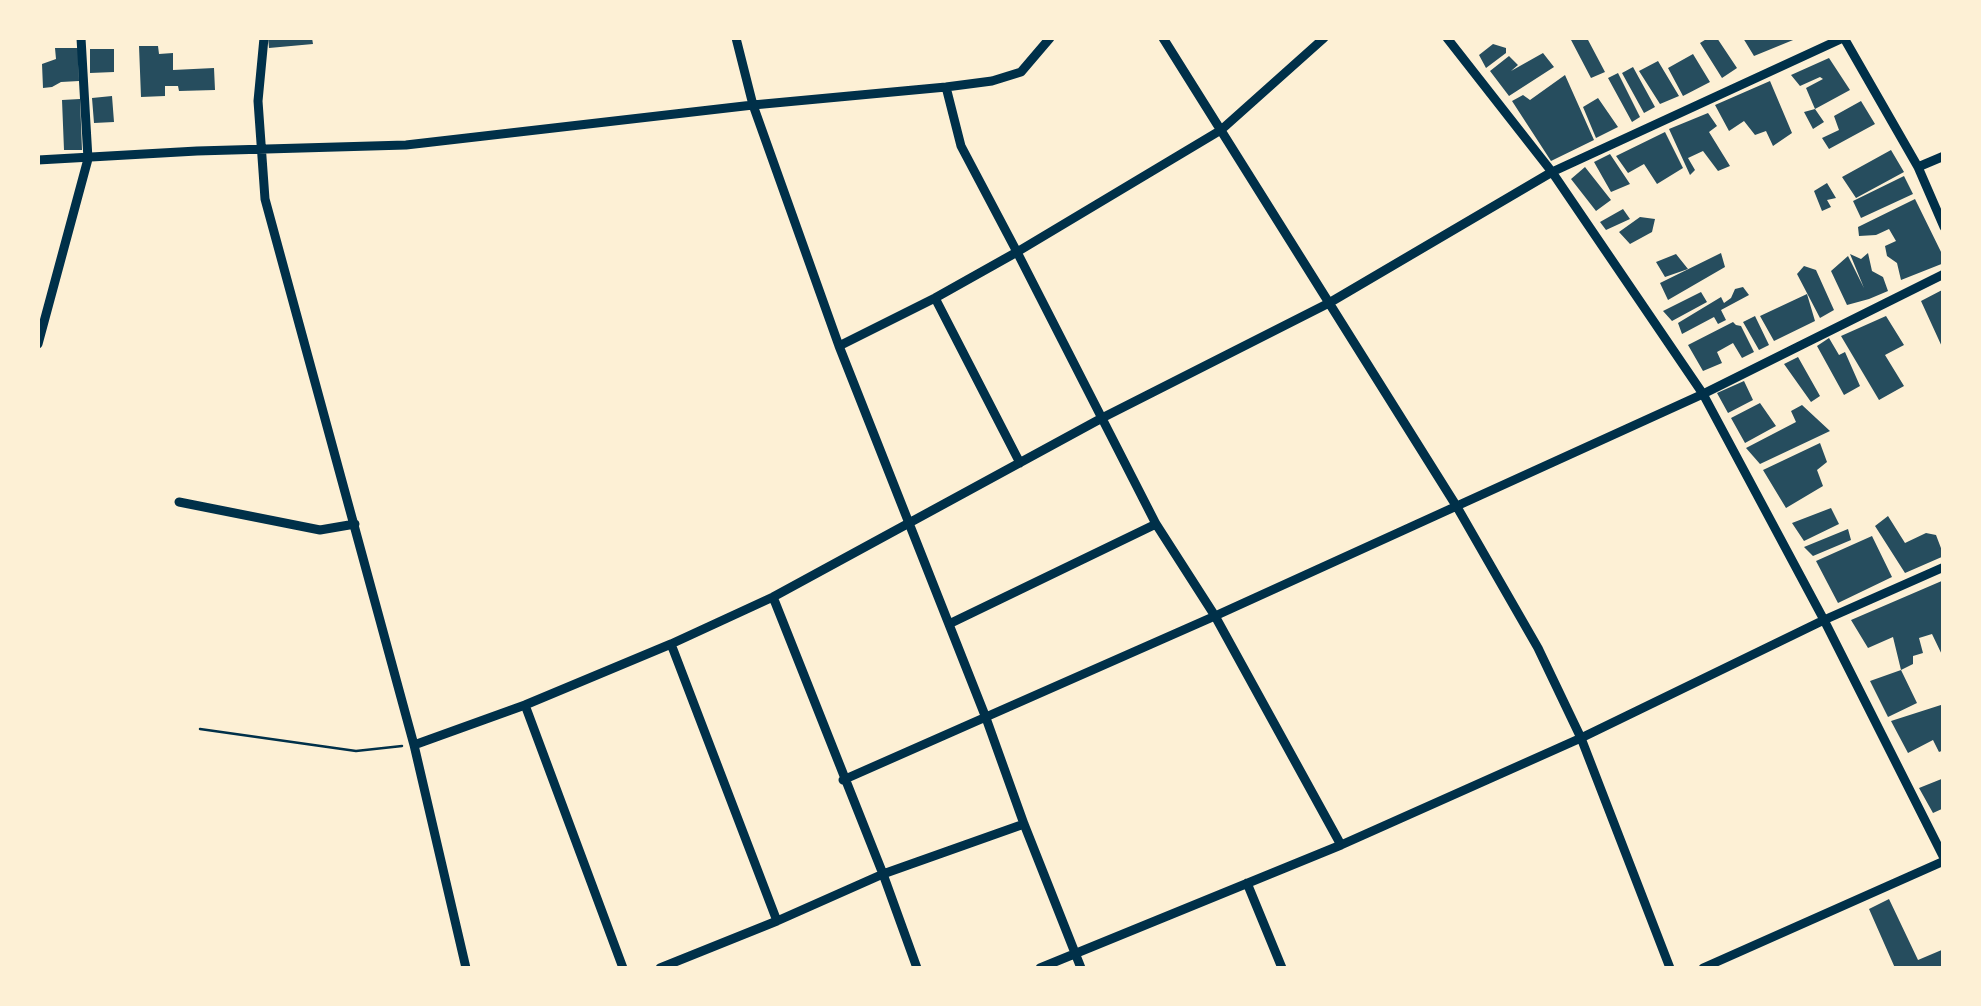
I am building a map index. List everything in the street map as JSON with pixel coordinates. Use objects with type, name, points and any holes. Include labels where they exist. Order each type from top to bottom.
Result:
[{"type":"street","points":[[38,344],[88,159],[81,38]]},
{"type":"street","points":[[264,38],[258,101],[266,199],[414,745],[466,968]]},
{"type":"street","points":[[736,38],[753,104],[839,346],[1081,968]]},
{"type":"street","points":[[38,160],[406,145],[753,104],[946,87],[992,81],[1021,72],[1050,38]]},
{"type":"street","points":[[1163,38],[1457,507],[1538,648],[1581,738],[1670,968]]},
{"type":"street","points":[[839,346],[1018,252],[1221,130],[1324,38]]},
{"type":"street","points":[[1447,38],[1552,172],[1703,394],[1824,620],[1944,860],[1703,968]]},
{"type":"street","points":[[414,745],[525,706],[773,597],[1102,418],[1329,303],[1552,172],[1831,40],[1843,38],[1918,167],[1944,227]]},
{"type":"street","points":[[946,87],[961,146],[1156,524],[1215,616],[1341,846]]},
{"type":"street","points":[[1918,167],[1944,156]]},
{"type":"street","points":[[844,780],[1703,394],[1944,274]]},
{"type":"street","points":[[935,298],[1020,463]]},
{"type":"street","points":[[179,502],[320,530],[355,524]]},
{"type":"street","points":[[949,624],[1156,524]]},
{"type":"street","points":[[1040,968],[1341,846],[1944,567]]},
{"type":"street","points":[[773,597],[917,968]]},
{"type":"street","points":[[670,644],[777,921]]},
{"type":"street","points":[[525,706],[623,968]]},
{"type":"street","points":[[660,968],[882,874],[1024,824]]},
{"type":"street","points":[[1247,882],[1282,968]]},
{"type":"path","points":[[200,729],[356,751],[414,745]]},
{"type":"building","points":[[268,38],[312,38],[313,44],[269,48]]},
{"type":"building","points":[[1570,38],[1587,38],[1605,72],[1591,78]]},
{"type":"building","points":[[1717,38],[1737,68],[1722,78],[1700,43]]},
{"type":"building","points":[[1743,38],[1798,38],[1754,56]]},
{"type":"building","points":[[1493,44],[1506,48],[1506,53],[1486,68],[1479,55]]},
{"type":"building","points":[[139,46],[158,46],[159,54],[173,53],[173,70],[214,68],[215,90],[179,91],[178,86],[165,86],[165,96],[141,97]]},
{"type":"building","points":[[55,48],[78,48],[79,81],[43,88],[42,64],[56,59]]},
{"type":"building","points":[[90,49],[114,49],[114,72],[90,73]]},
{"type":"building","points":[[1543,53],[1554,67],[1509,96],[1490,71],[1509,56],[1518,65],[1511,71]]},
{"type":"building","points":[[1693,54],[1710,82],[1683,96],[1668,68]]},
{"type":"building","points":[[1829,58],[1850,90],[1815,109],[1806,88],[1823,79],[1800,86],[1791,75]]},
{"type":"building","points":[[1658,61],[1679,96],[1660,104],[1639,71]]},
{"type":"building","points":[[1633,67],[1655,107],[1644,113],[1622,73]]},
{"type":"building","points":[[1618,73],[1640,117],[1632,122],[1608,78]]},
{"type":"building","points":[[1565,75],[1594,140],[1551,161],[1512,101],[1523,95],[1530,100]]},
{"type":"building","points":[[1770,81],[1792,133],[1773,146],[1766,131],[1755,135],[1744,121],[1729,131],[1715,105]]},
{"type":"building","points":[[112,96],[114,122],[94,123],[92,98]]},
{"type":"building","points":[[1598,98],[1618,127],[1596,138],[1583,107]]},
{"type":"building","points":[[80,99],[82,150],[64,150],[62,100]]},
{"type":"building","points":[[1861,101],[1875,124],[1829,149],[1822,138],[1839,130],[1834,116]]},
{"type":"building","points":[[1815,109],[1824,122],[1813,129],[1804,112]]},
{"type":"building","points":[[1708,113],[1717,126],[1709,132],[1730,166],[1718,171],[1703,151],[1688,158],[1695,170],[1690,175],[1669,129]]},
{"type":"building","points":[[1665,132],[1683,168],[1657,184],[1644,164],[1628,173],[1616,156]]},
{"type":"building","points":[[1891,150],[1904,172],[1856,198],[1842,177]]},
{"type":"building","points":[[1610,154],[1630,184],[1611,192],[1594,162]]},
{"type":"building","points":[[1585,167],[1611,200],[1596,211],[1571,179]]},
{"type":"building","points":[[1904,176],[1913,194],[1861,218],[1853,201]]},
{"type":"building","points":[[1827,183],[1836,198],[1827,200],[1831,207],[1822,211],[1814,191]]},
{"type":"building","points":[[1915,199],[1944,263],[1901,280],[1897,263],[1887,256],[1885,246],[1896,241],[1889,229],[1859,236],[1858,227]]},
{"type":"building","points":[[1623,209],[1630,219],[1606,230],[1600,222]]},
{"type":"building","points":[[1640,217],[1655,219],[1652,232],[1630,244],[1619,232]]},
{"type":"building","points":[[1721,253],[1725,267],[1668,300],[1660,283]]},
{"type":"building","points":[[1868,253],[1872,271],[1883,277],[1888,291],[1847,305],[1831,271],[1848,256],[1864,288],[1850,254],[1861,259]]},
{"type":"building","points":[[1676,254],[1688,269],[1665,277],[1656,262]]},
{"type":"building","points":[[1804,266],[1816,270],[1834,310],[1820,318],[1797,274]]},
{"type":"building","points":[[1743,287],[1749,295],[1721,310],[1726,320],[1718,324],[1714,317],[1682,334],[1678,323],[1721,297],[1724,303],[1735,289]]},
{"type":"building","points":[[1944,289],[1944,349],[1943,349],[1921,301]]},
{"type":"building","points":[[1701,292],[1707,302],[1672,321],[1663,311]]},
{"type":"building","points":[[1807,294],[1815,321],[1774,341],[1760,316]]},
{"type":"building","points":[[1755,316],[1769,345],[1759,350],[1743,322]]},
{"type":"building","points":[[1886,316],[1904,345],[1885,355],[1904,386],[1879,400],[1841,336]]},
{"type":"building","points":[[1733,322],[1741,326],[1754,352],[1742,358],[1733,343],[1717,352],[1722,363],[1703,371],[1688,345]]},
{"type":"building","points":[[1829,338],[1839,355],[1845,352],[1860,386],[1844,395],[1817,346]]},
{"type":"building","points":[[1798,357],[1820,396],[1811,402],[1784,364]]},
{"type":"building","points":[[1744,381],[1753,400],[1728,413],[1717,393]]},
{"type":"building","points":[[1760,403],[1776,426],[1745,443],[1731,418]]},
{"type":"building","points":[[1802,405],[1830,431],[1760,464],[1746,448],[1796,422],[1791,411]]},
{"type":"building","points":[[1820,443],[1827,462],[1817,470],[1823,486],[1786,508],[1763,470]]},
{"type":"building","points":[[1831,508],[1839,524],[1804,541],[1792,523]]},
{"type":"building","points":[[1888,516],[1905,543],[1926,533],[1936,535],[1944,556],[1905,573],[1875,526]]},
{"type":"building","points":[[1848,529],[1851,540],[1813,556],[1804,547]]},
{"type":"building","points":[[1872,536],[1892,577],[1838,603],[1816,561]]},
{"type":"building","points":[[1944,580],[1944,659],[1932,634],[1919,638],[1923,653],[1913,656],[1913,664],[1901,670],[1893,637],[1868,648],[1851,620]]},
{"type":"building","points":[[1901,670],[1917,703],[1888,717],[1870,681]]},
{"type":"building","points":[[1944,704],[1944,750],[1939,752],[1933,740],[1908,753],[1891,721]]},
{"type":"building","points":[[1944,778],[1944,808],[1933,813],[1919,788]]},
{"type":"building","points":[[1889,899],[1918,960],[1944,949],[1944,968],[1895,968],[1869,909]]}]
